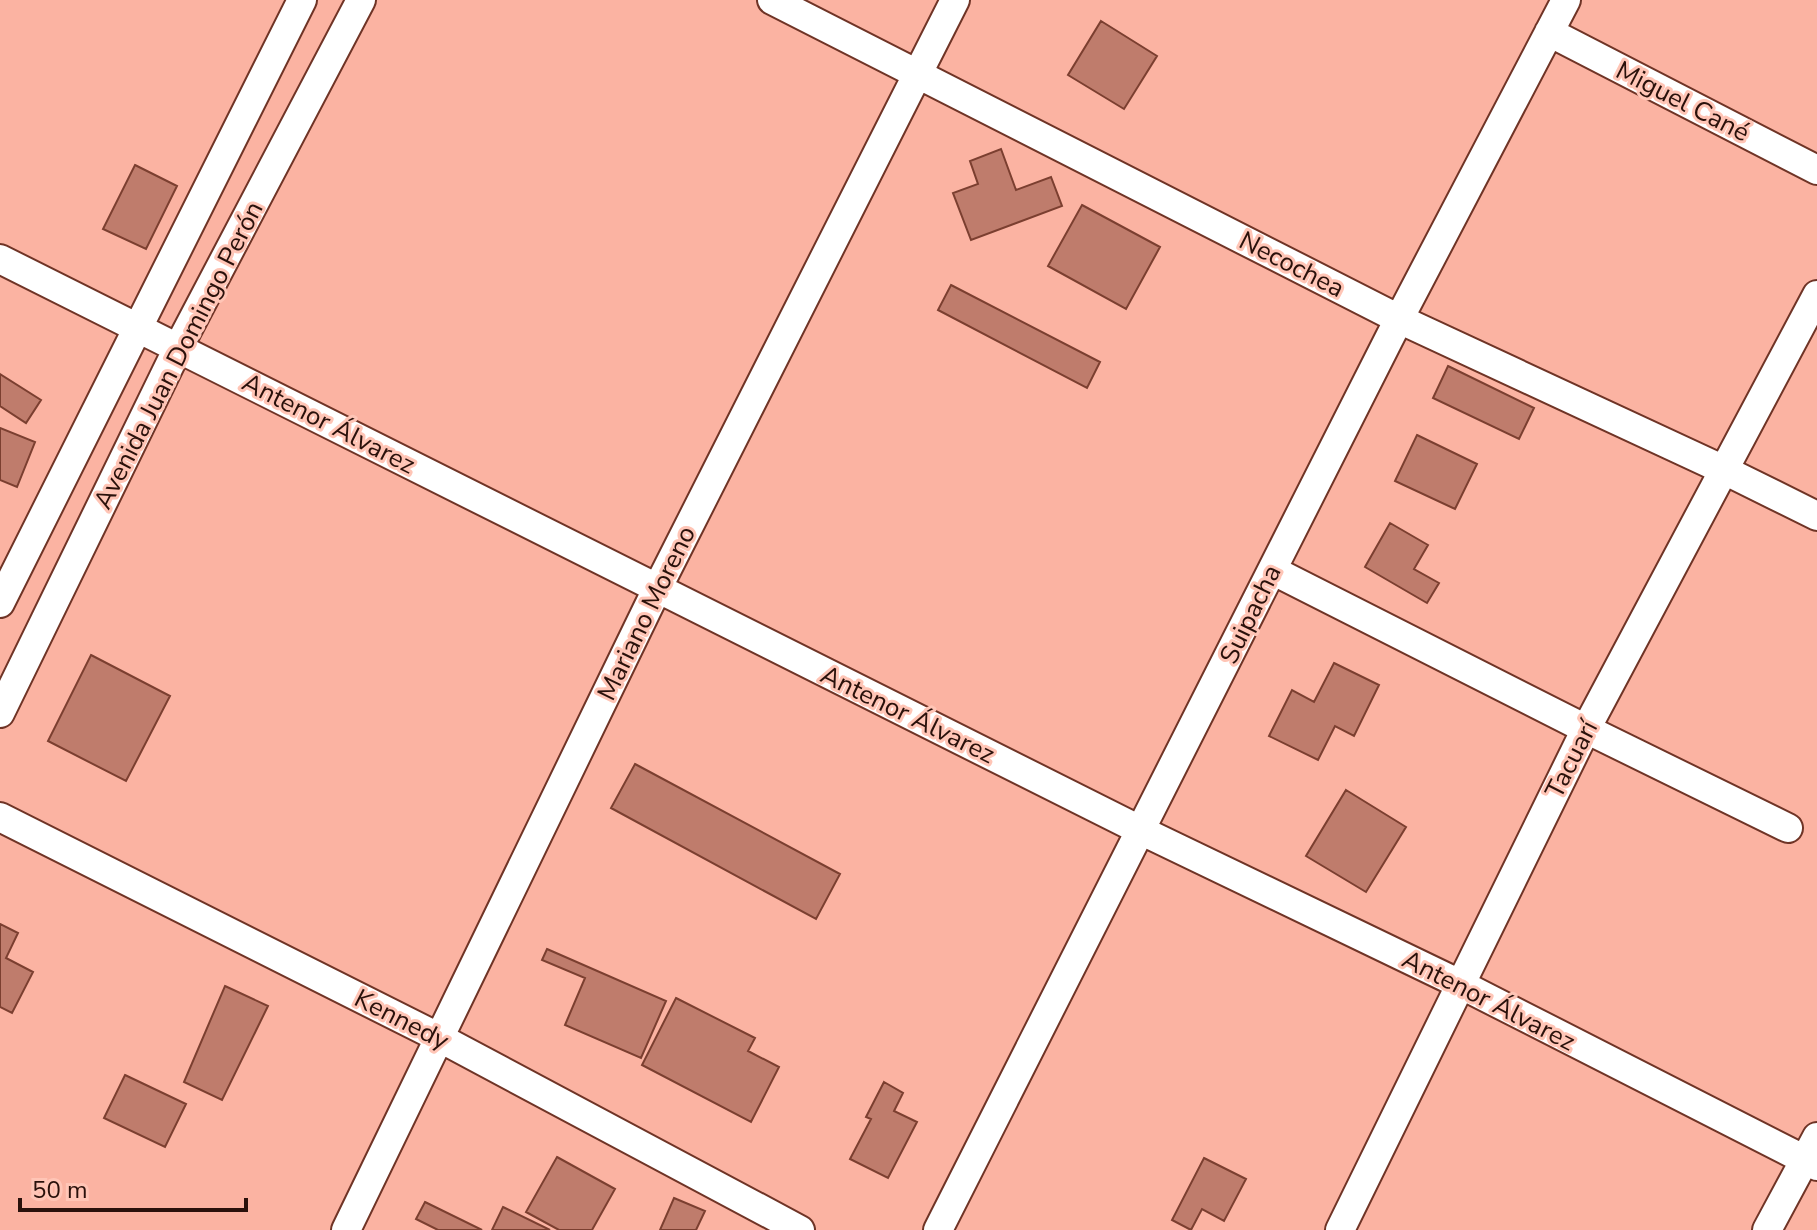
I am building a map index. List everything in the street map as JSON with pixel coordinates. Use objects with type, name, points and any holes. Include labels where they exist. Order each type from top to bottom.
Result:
[{"type":"street","name":"Avenida Juan Domingo Perón","points":[[0,603],[302,0]]},
{"type":"street","name":"Avenida Juan Domingo Perón","points":[[0,713],[179,346],[361,0]]},
{"type":"street","name":"Necochea","points":[[772,0],[1399,319],[1817,516]]},
{"type":"street","name":"Mariano Moreno","points":[[346,1230],[657,589],[955,0]]},
{"type":"street","name":"Suipacha","points":[[938,1230],[1399,319],[1566,0]]},
{"type":"street","name":"Miguel Cané","points":[[1549,32],[1817,170]]},
{"type":"street","name":"Antenor Álvarez","points":[[0,259],[1142,831],[1812,1154]]},
{"type":"street","name":"Tacuarí","points":[[1340,1230],[1586,729],[1817,295]]},
{"type":"street","points":[[1272,570],[1788,828]]},
{"type":"street","name":"Kennedy","points":[[0,817],[438,1037],[800,1230]]},
{"type":"street","points":[[1767,1230],[1812,1154]]},
{"type":"building","points":[[1101,21],[1157,56],[1124,109],[1068,75]]},
{"type":"building","points":[[1001,149],[1016,190],[1051,177],[1062,206],[971,240],[953,193],[978,184],[970,161]]},
{"type":"building","points":[[135,165],[177,186],[146,249],[103,229]]},
{"type":"building","points":[[1082,205],[1160,247],[1126,309],[1048,266]]},
{"type":"building","points":[[951,285],[1100,362],[1087,388],[938,310]]},
{"type":"building","points":[[1448,366],[1534,408],[1519,439],[1433,398]]},
{"type":"building","points":[[0,374],[41,400],[26,423],[0,406]]},
{"type":"building","points":[[0,428],[35,442],[17,487],[0,480]]},
{"type":"building","points":[[1417,435],[1477,464],[1455,509],[1395,481]]},
{"type":"building","points":[[1390,523],[1428,545],[1414,569],[1439,583],[1427,603],[1365,567]]},
{"type":"building","points":[[91,655],[170,696],[126,781],[48,741]]},
{"type":"building","points":[[1334,663],[1379,685],[1354,736],[1335,726],[1318,760],[1269,736],[1292,690],[1314,702]]},
{"type":"building","points":[[635,764],[840,874],[816,919],[611,808]]},
{"type":"building","points":[[1346,790],[1406,827],[1366,892],[1306,856]]},
{"type":"building","points":[[0,924],[18,933],[6,958],[33,972],[12,1013],[0,1007]]},
{"type":"building","points":[[547,949],[666,1001],[641,1058],[565,1025],[585,978],[542,960]]},
{"type":"building","points":[[225,986],[268,1006],[222,1100],[184,1082]]},
{"type":"building","points":[[676,998],[755,1038],[748,1051],[779,1067],[751,1122],[642,1065]]},
{"type":"building","points":[[125,1075],[186,1104],[165,1147],[104,1118]]},
{"type":"building","points":[[884,1082],[903,1093],[894,1111],[917,1122],[888,1178],[850,1159],[871,1119],[866,1117]]},
{"type":"building","points":[[557,1157],[615,1189],[592,1230],[559,1230],[526,1212]]},
{"type":"building","points":[[1204,1158],[1246,1179],[1224,1221],[1202,1209],[1191,1230],[1172,1220]]},
{"type":"building","points":[[674,1198],[705,1211],[696,1230],[660,1230]]},
{"type":"building","points":[[425,1202],[482,1230],[438,1230],[416,1219]]},
{"type":"building","points":[[503,1207],[550,1230],[492,1230]]}]
